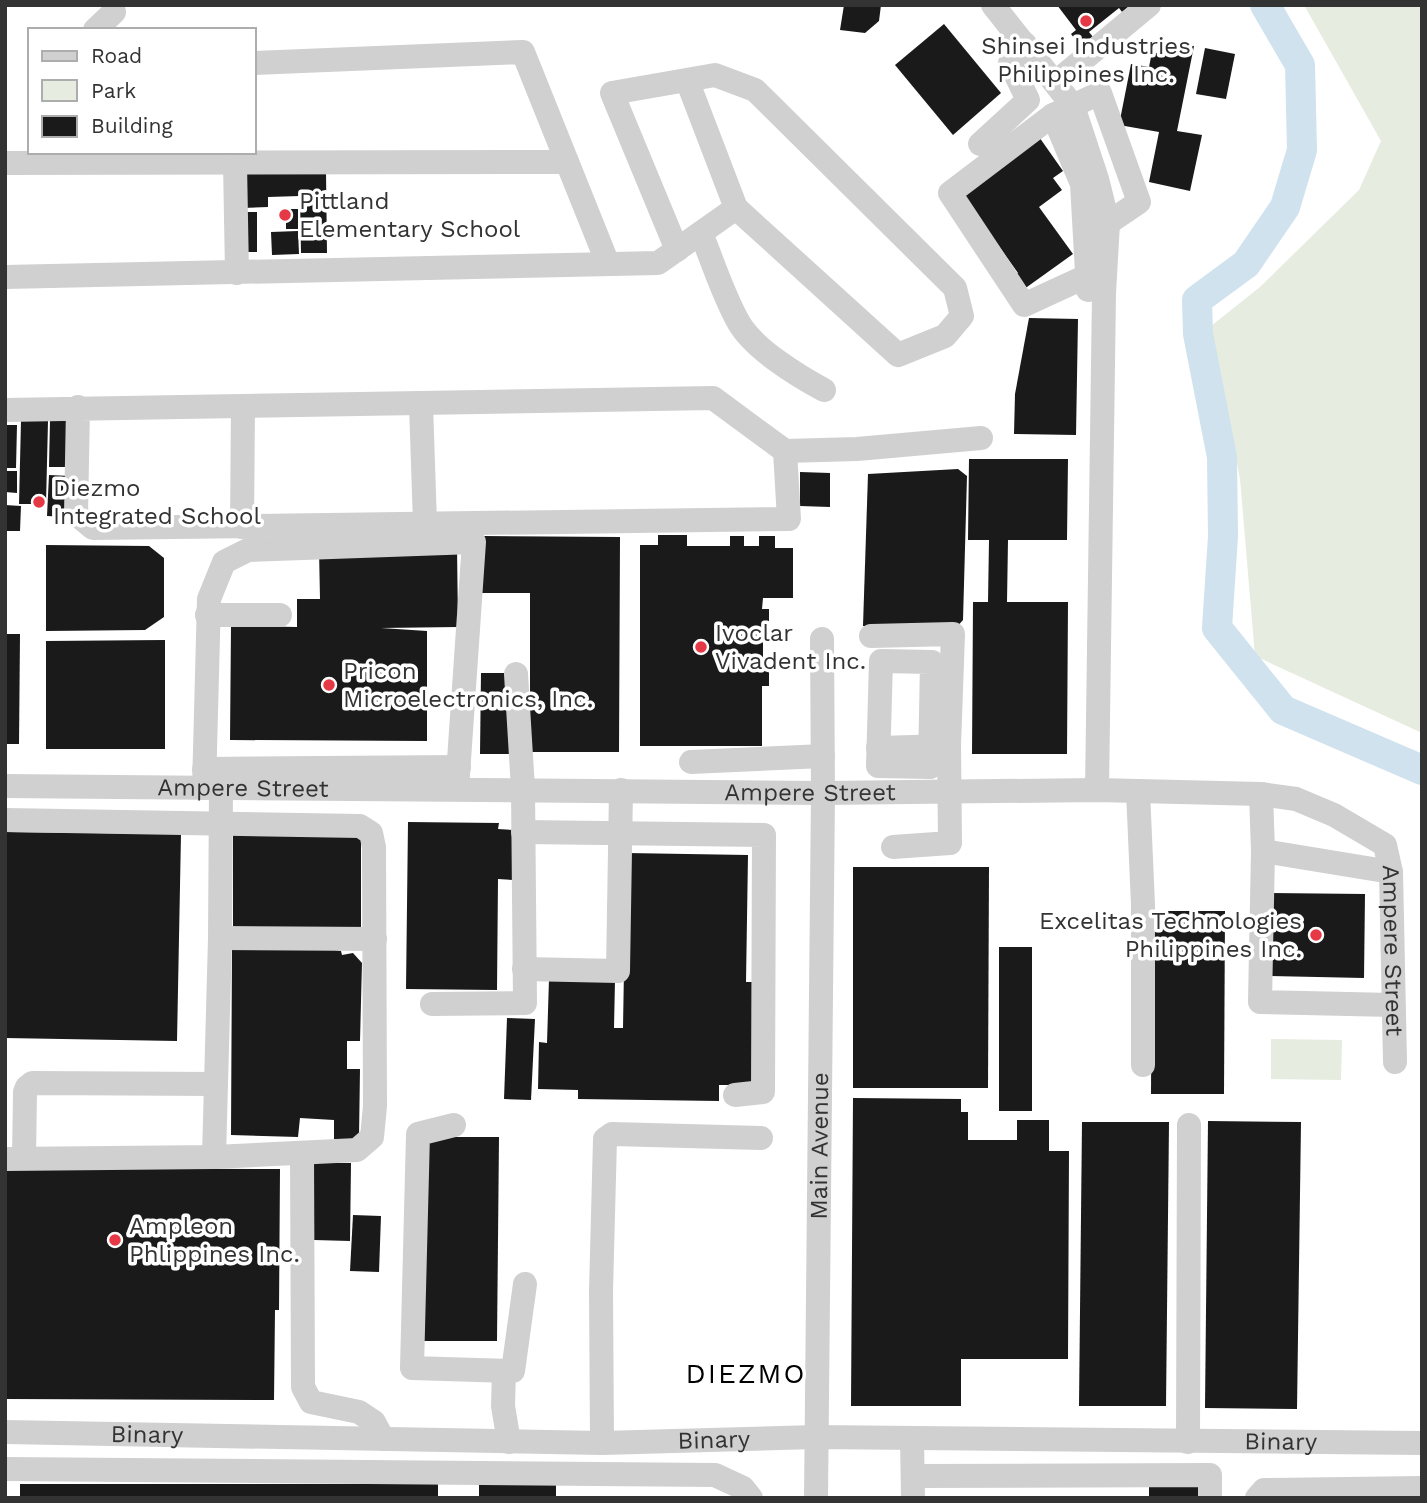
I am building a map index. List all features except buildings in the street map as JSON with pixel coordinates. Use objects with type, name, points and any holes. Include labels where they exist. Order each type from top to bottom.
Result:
[{"type":"street","points":[[993,5],[1056,82],[1082,184],[1096,284],[1097,790]]},
{"type":"street","points":[[1056,82],[1149,5]]},
{"type":"street","points":[[96,28],[114,12]]},
{"type":"street","points":[[980,144],[1028,100],[1010,63],[1025,44]]},
{"type":"street","points":[[256,63],[523,52],[608,264]]},
{"type":"street","points":[[677,250],[612,93],[715,75],[755,90],[955,288],[962,316],[945,336],[898,355],[736,208],[687,80]]},
{"type":"street","points":[[1096,284],[1024,305],[950,193],[1063,110],[1100,93],[1139,202],[1108,223]]},
{"type":"street","points":[[1063,110],[1097,178],[1108,223],[1096,284]]},
{"type":"street","points":[[5,163],[46,158],[235,163],[567,162]]},
{"type":"street","points":[[235,163],[237,273]]},
{"type":"street","points":[[5,277],[658,262],[736,208]]},
{"type":"street","points":[[701,233],[740,325],[761,348],[796,375],[824,390]]},
{"type":"street","points":[[5,410],[713,398],[785,451],[858,449],[981,438]]},
{"type":"street","points":[[421,404],[425,524]]},
{"type":"street","points":[[242,527],[243,406]]},
{"type":"street","points":[[78,407],[76,514],[93,528],[789,519],[785,451]]},
{"type":"street","points":[[214,1157],[220,825],[209,781],[207,615],[209,599],[224,562],[248,550],[474,542],[458,778]]},
{"type":"street","points":[[207,615],[280,615]]},
{"type":"street","points":[[871,636],[953,634],[940,746]]},
{"type":"street","name":"Main Avenue","points":[[816,1498],[824,793],[822,639]]},
{"type":"street","points":[[893,847],[950,843],[951,793],[940,746],[932,662],[881,661],[878,748],[940,746]]},
{"type":"street","points":[[432,1004],[525,1003],[523,789],[516,674]]},
{"type":"street","points":[[691,762],[823,756]]},
{"type":"street","name":"Ampere Street","points":[[5,786],[458,778],[523,789],[824,793],[1097,790],[1261,794],[1296,799],[1334,815],[1385,845],[1391,872],[1395,1062]]},
{"type":"street","points":[[524,969],[618,971],[621,790]]},
{"type":"street","points":[[1138,791],[1143,905],[1143,1065]]},
{"type":"street","points":[[1261,794],[1263,851],[1260,1002],[1393,1005]]},
{"type":"street","points":[[5,820],[360,826],[371,833],[374,847],[375,1105],[372,1137],[358,1150],[214,1157],[15,1158],[25,1093],[32,1083],[216,1084]]},
{"type":"street","points":[[523,831],[764,835],[763,1092],[736,1095]]},
{"type":"street","points":[[1263,851],[1391,872]]},
{"type":"street","points":[[220,939],[374,939]]},
{"type":"street","points":[[454,1125],[418,1134],[412,1368],[513,1371],[525,1284]]},
{"type":"street","points":[[1188,1442],[1189,1125]]},
{"type":"street","points":[[602,1443],[601,1291],[605,1139],[612,1134],[761,1138]]},
{"type":"street","points":[[302,1154],[303,1387],[312,1402],[359,1412],[374,1422],[383,1439]]},
{"type":"street","points":[[504,1371],[503,1406],[509,1441]]},
{"type":"street","name":"Binary","points":[[5,1432],[602,1443],[816,1437],[1422,1443]]},
{"type":"street","points":[[912,1438],[913,1487],[1210,1475],[1210,1498]]},
{"type":"street","points":[[5,1469],[715,1475],[743,1488],[751,1498]]},
{"type":"street","points":[[1257,1498],[1264,1490],[1422,1488]]},
{"type":"green space","points":[[1304,5],[1422,5],[1422,733],[1255,656],[1240,479],[1211,326],[1260,287],[1359,190],[1381,141]]},
{"type":"green space","points":[[1271,1039],[1342,1040],[1341,1080],[1271,1079]]},
{"type":"waterway","points":[[1265,5],[1300,65],[1302,150],[1285,207],[1246,264],[1197,300],[1198,334],[1222,457],[1223,536],[1217,628],[1283,710],[1422,770]]},
{"type":"place","name":"Shinsei Industries Philippines Inc.","points":[[1086,21]]},
{"type":"place","name":"Pittland Elementary School","points":[[285,215]]},
{"type":"place","name":"Diezmo Integrated School","points":[[39,502]]},
{"type":"place","name":"Ivoclar Vivadent Inc.","points":[[701,647]]},
{"type":"place","name":"Pricon Microelectronics, Inc.","points":[[329,685]]},
{"type":"place","name":"Excelitas Technologies Philippines Inc.","points":[[1316,935]]},
{"type":"place","name":"Ampleon Phlippines Inc.","points":[[115,1240]]},
{"type":"district","name":"DIEZMO","points":[[746,1373]]}]
